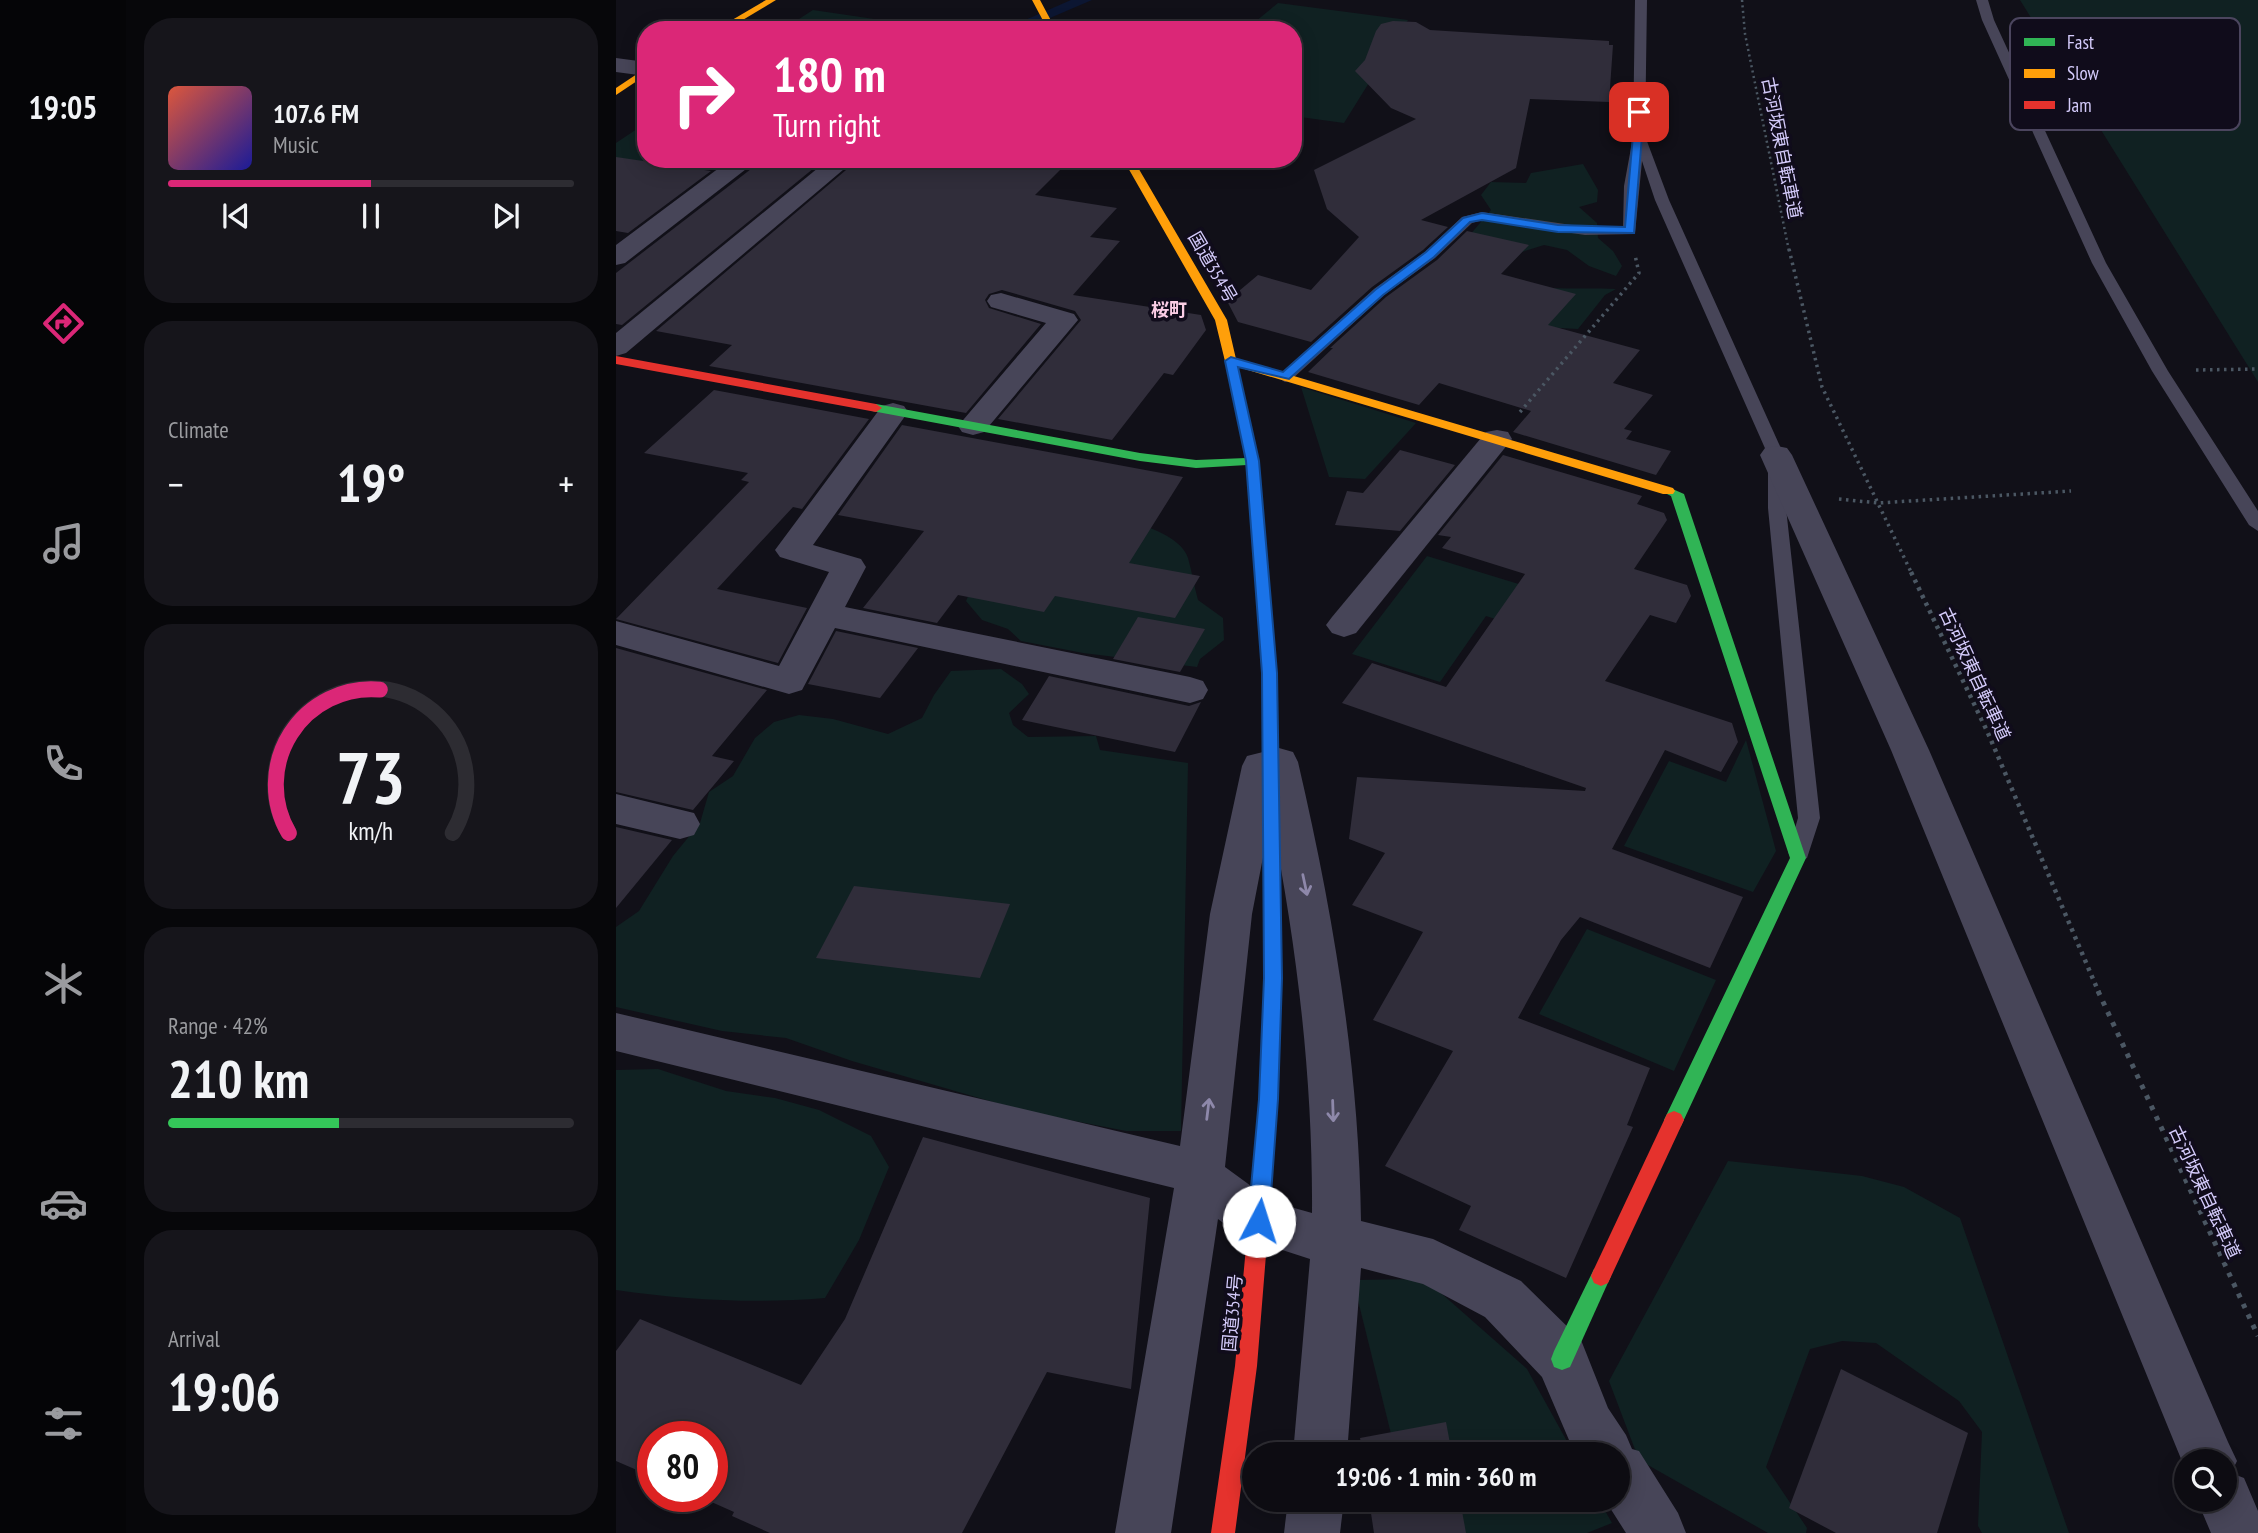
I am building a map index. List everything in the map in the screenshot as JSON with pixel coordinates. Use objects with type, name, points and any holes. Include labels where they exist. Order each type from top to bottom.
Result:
[{"type":"main road","points":[[735,21],[772,0]]},
{"type":"main road","points":[[1036,0],[1047,21]]},
{"type":"main road","points":[[616,92],[637,77]]},
{"type":"main road","name":"国道354号","points":[[1133,168],[1221,320],[1253,461],[1269,673],[1273,978],[1269,1099],[1246,1366],[1223,1533]]},
{"type":"main road","points":[[616,360],[1140,457],[1196,464],[1253,461]]},
{"type":"main road","points":[[1231,361],[1677,494],[1798,858],[1562,1359]]},
{"type":"street","points":[[616,65],[637,68]]},
{"type":"street","points":[[616,257],[735,168]]},
{"type":"street","points":[[616,346],[833,168]]},
{"type":"street","points":[[973,426],[1064,320],[1001,301]]},
{"type":"street","points":[[616,632],[789,681],[849,567],[792,550],[894,412]]},
{"type":"street","points":[[1343,625],[1497,439]]},
{"type":"street","points":[[1776,455],[1910,750],[2204,1449]]},
{"type":"street","points":[[824,614],[1190,690]]},
{"type":"street","points":[[1143,1533],[1200,1177],[1231,914],[1270,723]]},
{"type":"street","points":[[1270,723],[1309,901],[1332,1099],[1336,1239],[1333,1328],[1321,1442]]},
{"type":"street","points":[[616,808],[680,824]]},
{"type":"street","points":[[616,1032],[1178,1167],[1200,1177],[1259,1221],[1300,1234],[1336,1239],[1433,1263],[1503,1299],[1562,1359],[1588,1427],[1599,1442]]},
{"type":"street","points":[[1630,1488],[1658,1533]]},
{"type":"street","points":[[1312,1533],[1315,1512]]},
{"type":"street","points":[[2230,1512],[2239,1533]]},
{"type":"lane","points":[[1285,377],[1379,292],[1430,255],[1467,220],[1482,216],[1558,228],[1630,231],[1631,186],[1639,136],[1641,0]]},
{"type":"lane","points":[[1982,0],[2010,68]]},
{"type":"lane","points":[[2038,130],[2099,263],[2160,370],[2258,525]]},
{"type":"lane","points":[[1639,136],[1662,200],[1776,455],[1777,508],[1809,818],[1798,858]]},
{"type":"path","name":"古河坂東自転車道","points":[[1742,0],[1745,34],[1781,218],[1822,387],[1988,733],[2045,872],[2137,1079],[2258,1336]]},
{"type":"path","points":[[1497,439],[1639,273],[1630,231]]},
{"type":"path","points":[[2160,370],[2258,369]]},
{"type":"path","points":[[1829,498],[1878,503],[2071,491]]},
{"type":"shaded area","points":[[2020,0],[2258,0],[2258,382],[2101,130],[2240,130],[2240,18],[2031,18]]},
{"type":"shaded area","points":[[1278,3],[1408,20],[1344,123],[1302,117],[1302,21],[1256,21]]},
{"type":"shaded area","points":[[813,10],[888,21],[796,21]]},
{"type":"shaded area","points":[[637,129],[637,168],[650,168],[616,192],[616,143]]},
{"type":"shaded area","points":[[1583,164],[1598,190],[1597,202],[1579,207],[1597,223],[1598,238],[1613,251],[1622,266],[1616,276],[1589,266],[1567,250],[1544,245],[1522,252],[1504,270],[1493,269],[1491,281],[1537,288],[1616,289],[1605,295],[1578,329],[1508,325],[1482,292],[1446,285],[1423,276],[1469,236],[1491,210],[1481,195],[1491,182],[1526,183],[1531,173]]},
{"type":"shaded area","points":[[1301,387],[1416,423],[1365,479],[1329,477]]},
{"type":"shaded area","points":[[1119,517],[1148,527],[1177,543],[1188,558],[1198,600],[1223,618],[1224,640],[1200,659],[1197,667],[1083,653],[1021,641],[1008,629],[982,620],[966,601],[973,585]]},
{"type":"shaded area","points":[[1427,556],[1584,604],[1562,640],[1486,616],[1440,682],[1352,654]]},
{"type":"shaded area","points":[[1001,669],[1022,684],[1029,694],[1009,713],[1013,725],[1028,737],[1096,736],[1100,750],[1188,763],[1181,1131],[1126,1131],[1024,1111],[852,1061],[786,1038],[722,1031],[616,1007],[616,927],[639,911],[673,856],[700,823],[709,792],[733,776],[755,738],[774,722],[799,715],[833,719],[888,734],[922,718],[951,671]]},
{"type":"shaded area","points":[[1746,740],[1776,851],[1753,892],[1624,846],[1669,761],[1726,782]]},
{"type":"shaded area","points":[[1587,929],[1716,980],[1674,1071],[1539,1014]]},
{"type":"shaded area","points":[[658,1069],[726,1091],[775,1098],[819,1110],[871,1136],[889,1167],[859,1240],[825,1298],[720,1300],[616,1290],[616,1070]]},
{"type":"shaded area","points":[[1728,1161],[1862,1176],[1904,1187],[1960,1218],[2069,1533],[1982,1533],[1978,1526],[1982,1432],[1959,1401],[1876,1343],[1842,1341],[1810,1349],[1766,1467],[1807,1528],[1806,1533],[1768,1533],[1639,1460],[1609,1381]]},
{"type":"shaded area","points":[[1425,1279],[1527,1369],[1567,1442],[1393,1442],[1353,1280]]},
{"type":"shaded area","points":[[1410,1512],[1606,1512],[1612,1523],[1587,1533],[1415,1533]]},
{"type":"water","points":[[1071,0],[1092,0],[1043,21],[1023,21]]},
{"type":"building","points":[[1393,21],[1416,22],[1430,30],[1609,41],[1609,45],[1613,45],[1609,102],[1530,99],[1516,168],[1421,220],[1448,227],[1423,250],[1372,287],[1311,342],[1238,322],[1227,301],[1258,275],[1311,290],[1359,237],[1327,209],[1314,170],[1416,119],[1391,108],[1355,71],[1365,60],[1381,24]]},
{"type":"building","points":[[616,157],[637,160],[637,168],[691,168],[711,171],[628,233],[616,231]]},
{"type":"building","points":[[752,168],[814,168],[622,325],[616,324],[616,273]]},
{"type":"building","points":[[848,168],[1062,168],[1035,195],[1117,208],[1090,237],[1120,241],[1073,295],[1201,315],[1206,330],[1173,375],[1164,373],[1112,440],[998,419],[1081,320],[1075,311],[1002,290],[989,294],[985,300],[989,308],[1041,324],[966,413],[709,366],[732,345],[656,331]]},
{"type":"building","points":[[1467,231],[1529,245],[1501,274],[1576,294],[1548,325],[1640,350],[1613,383],[1653,395],[1624,429],[1632,431],[1626,439],[1671,451],[1656,475],[1513,432],[1531,411],[1439,383],[1419,405],[1308,372],[1386,297],[1437,260]]},
{"type":"building","points":[[714,390],[869,419],[802,509],[793,507],[717,589],[807,608],[778,663],[616,619],[749,482],[741,480],[748,473],[644,453]]},
{"type":"building","points":[[902,425],[1183,477],[1129,563],[1200,576],[1175,618],[1055,596],[1044,612],[958,595],[937,623],[863,608],[924,531],[838,515]]},
{"type":"building","points":[[1400,450],[1455,465],[1400,531],[1335,525],[1347,491],[1363,493]]},
{"type":"building","points":[[1503,455],[1642,496],[1637,504],[1664,513],[1667,520],[1634,569],[1687,585],[1691,596],[1676,623],[1650,615],[1605,681],[1732,723],[1738,742],[1721,772],[1665,750],[1612,849],[1743,897],[1710,968],[1580,917],[1561,940],[1518,1018],[1650,1068],[1627,1125],[1633,1127],[1566,1278],[1459,1230],[1471,1206],[1385,1166],[1453,1051],[1373,1020],[1423,932],[1352,905],[1385,853],[1349,839],[1357,777],[1585,791],[1586,788],[1342,703],[1372,663],[1446,687],[1525,574],[1442,548],[1451,537],[1438,535]]},
{"type":"building","points":[[1138,617],[1205,629],[1180,672],[1113,659]]},
{"type":"building","points":[[836,631],[918,648],[880,698],[808,684]]},
{"type":"building","points":[[616,648],[767,690],[712,756],[734,761],[693,810],[616,792]]},
{"type":"building","points":[[1049,676],[1189,706],[1201,702],[1175,752],[1022,720]]},
{"type":"building","points":[[616,827],[672,840],[616,908]]},
{"type":"building","points":[[854,886],[1010,904],[980,978],[816,958]]},
{"type":"building","points":[[923,1137],[1150,1198],[1131,1389],[1047,1372],[962,1533],[770,1533],[732,1516],[734,1512],[728,1509],[728,1421],[637,1421],[637,1470],[616,1461],[616,1351],[640,1319],[801,1385],[845,1319]]},
{"type":"building","points":[[1841,1369],[1968,1433],[1937,1533],[1836,1533],[1789,1508]]},
{"type":"building","points":[[1446,1422],[1450,1442],[1361,1442],[1360,1438]]},
{"type":"building","points":[[1371,1512],[1462,1512],[1466,1533],[1374,1533]]},
{"type":"traffic: fast","points":[[876,408],[1140,457],[1196,464],[1253,461]]},
{"type":"traffic: fast","points":[[1243,416],[1253,461],[1269,673],[1273,978],[1269,1099],[1261,1193]]},
{"type":"traffic: fast","points":[[1668,491],[1677,494],[1798,858],[1674,1120]]},
{"type":"traffic: fast","points":[[1562,1359],[1601,1276]]},
{"type":"traffic: slow","points":[[735,21],[772,0]]},
{"type":"traffic: slow","points":[[1036,0],[1047,21]]},
{"type":"traffic: slow","points":[[616,92],[637,77]]},
{"type":"traffic: slow","points":[[1133,168],[1221,320],[1243,416]]},
{"type":"traffic: slow","points":[[1231,361],[1668,491]]},
{"type":"traffic: jam","points":[[616,360],[876,408]]},
{"type":"traffic: jam","points":[[1601,1276],[1674,1120]]},
{"type":"traffic: jam","points":[[1223,1533],[1246,1366],[1261,1193]]},
{"type":"district","name":"桜町","points":[[1169,309]]},
{"type":"route","points":[[1259,1221],[1269,1099],[1273,978],[1269,673],[1253,461],[1231,361],[1285,377],[1379,292],[1430,255],[1467,220],[1482,216],[1585,231],[1630,231],[1631,186],[1639,136],[1639,112]]}]
